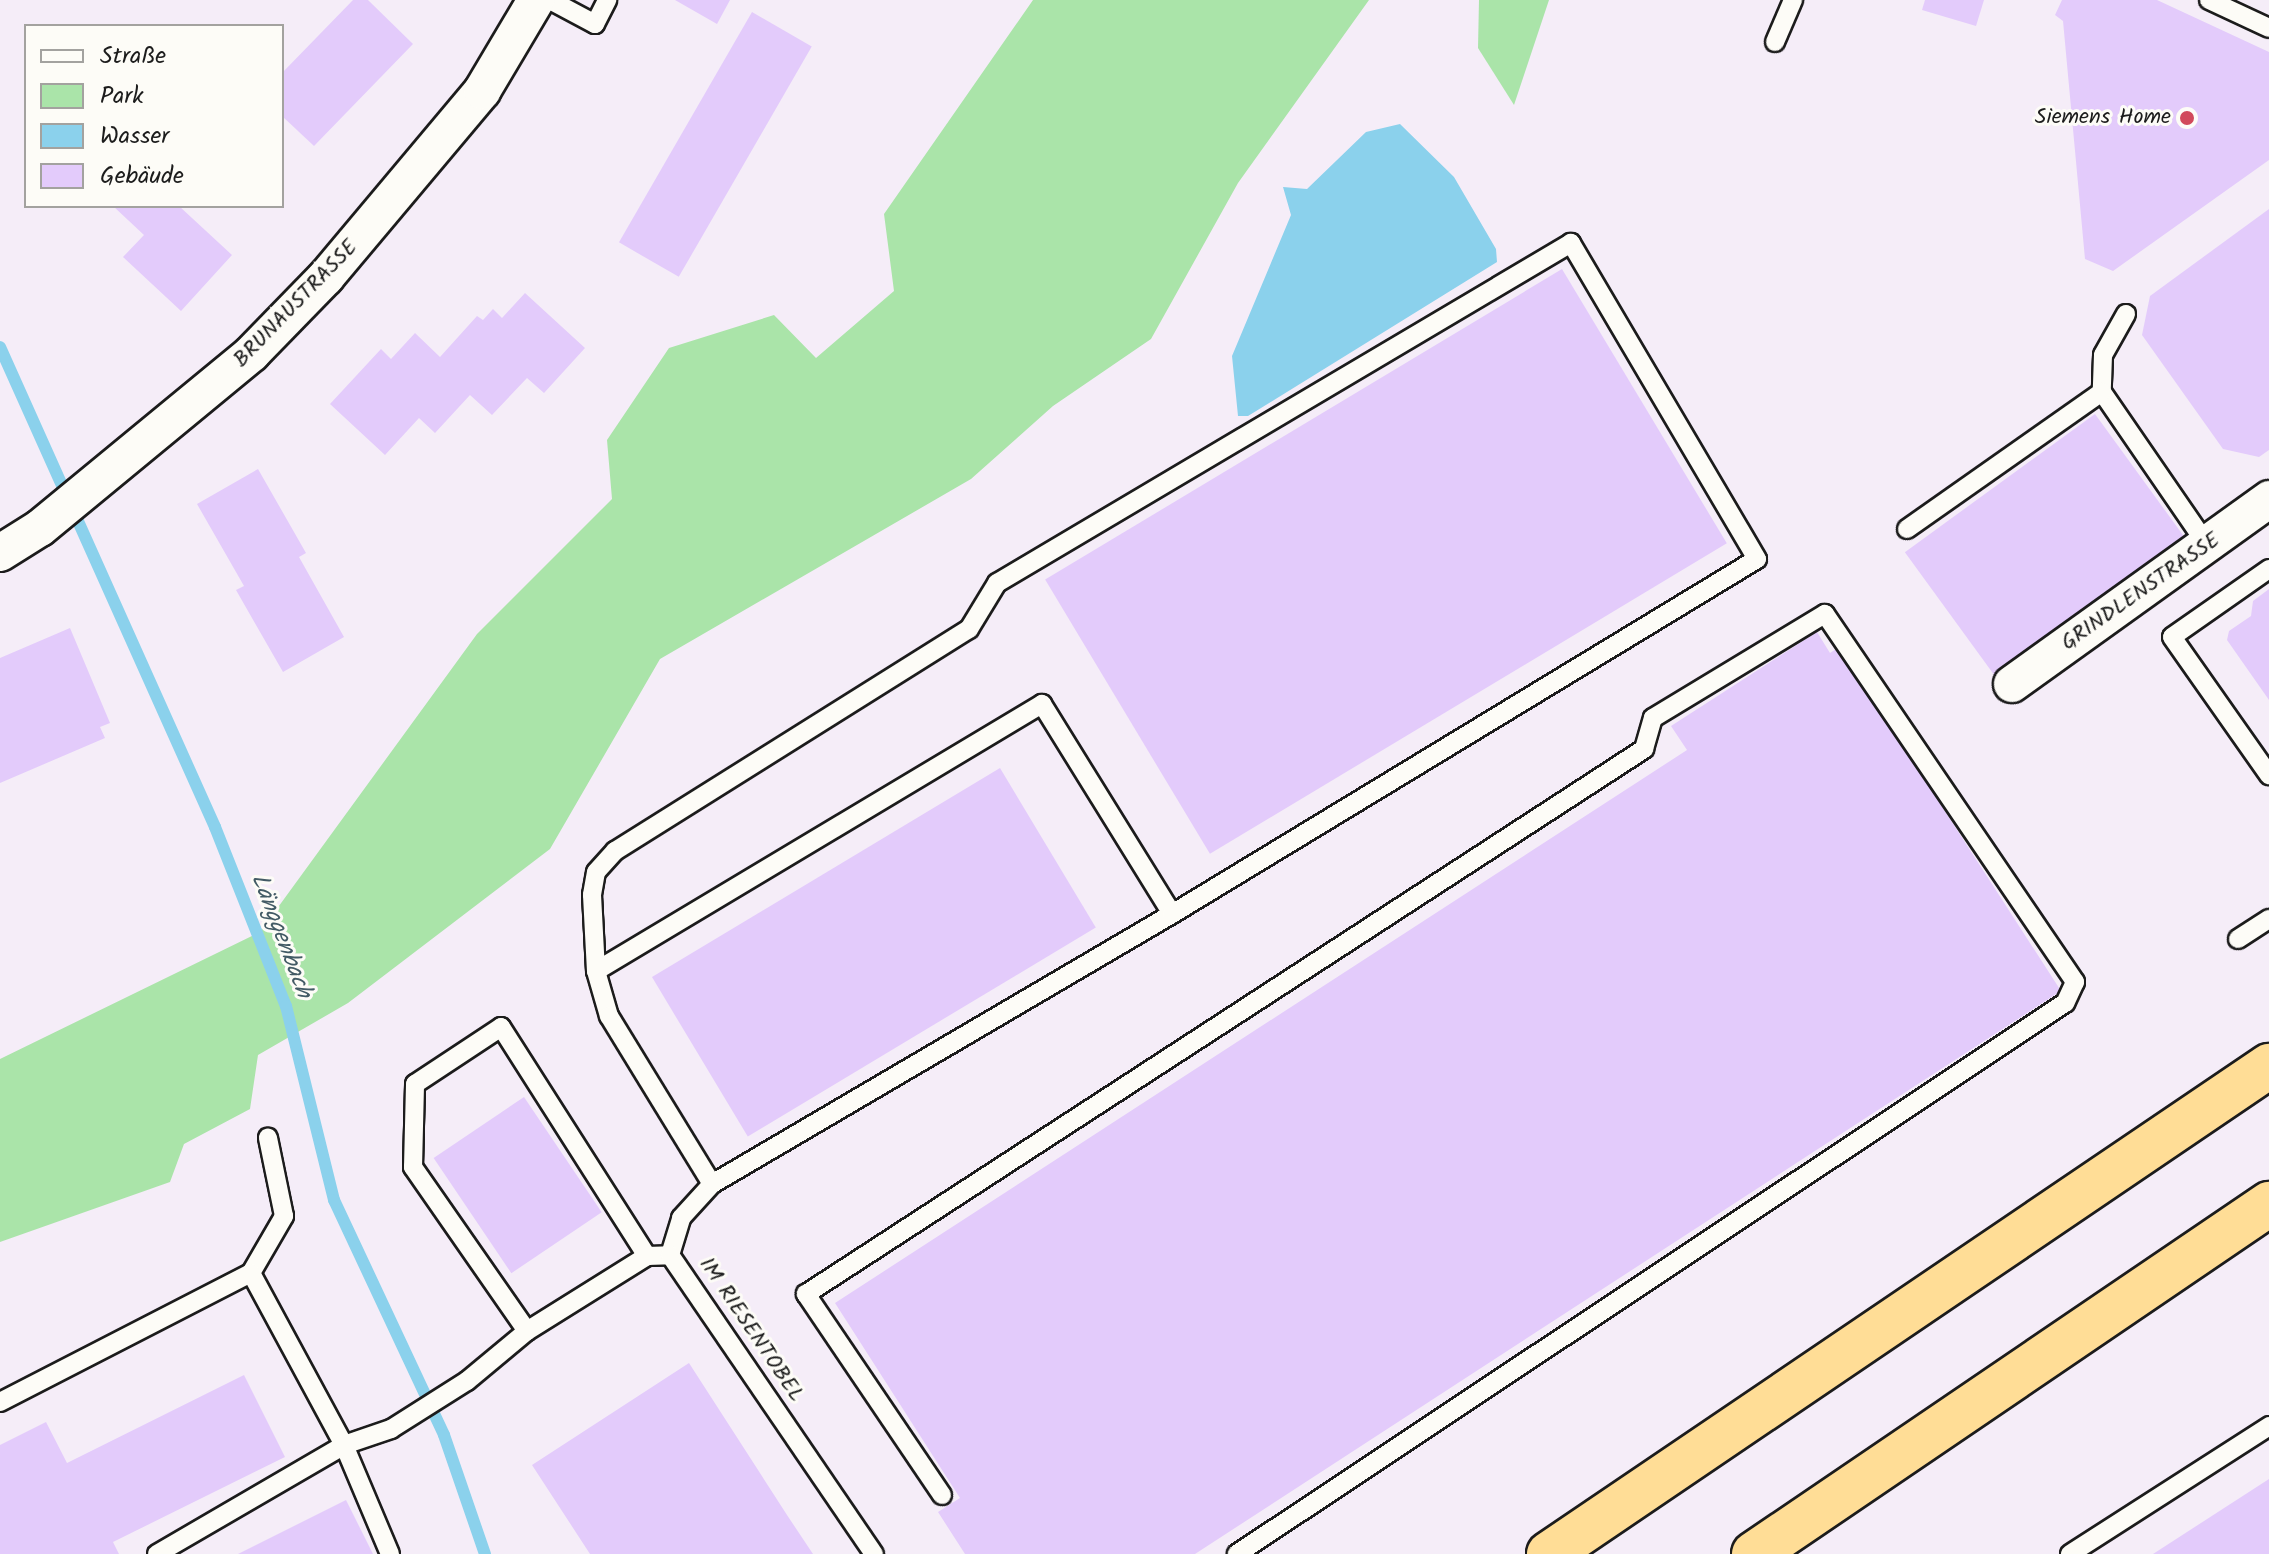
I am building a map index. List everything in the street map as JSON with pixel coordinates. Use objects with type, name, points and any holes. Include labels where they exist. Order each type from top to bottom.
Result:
[{"type":"highway","points":[[1549,1554],[2269,1066]]},
{"type":"highway","points":[[1754,1554],[2269,1204]]},
{"type":"street","name":"BRUNAUSTRASSE","points":[[0,553],[40,528],[252,353],[326,277],[482,91],[536,0]]},
{"type":"street","name":"GRINDLENSTRASSE","points":[[2012,684],[2208,546],[2269,499]]},
{"type":"lane","points":[[550,0],[595,24],[607,0]]},
{"type":"lane","points":[[1775,42],[1793,0]]},
{"type":"lane","points":[[2209,0],[2269,28]]},
{"type":"lane","points":[[670,1255],[681,1218],[712,1184],[1172,914],[1757,559],[1571,243],[997,583],[969,629],[615,851],[596,872],[592,895],[596,971],[609,1016],[712,1184]]},
{"type":"lane","points":[[2126,314],[2103,355],[2102,392],[2208,546]]},
{"type":"lane","points":[[1907,529],[2102,392]]},
{"type":"lane","points":[[2269,569],[2172,637],[2269,775]]},
{"type":"lane","points":[[942,1495],[806,1294],[1644,749],[1653,718],[1825,614],[2075,982],[2065,1003],[1237,1554]]},
{"type":"lane","points":[[596,971],[1042,704],[1172,914]]},
{"type":"lane","points":[[2238,939],[2269,919]]},
{"type":"lane","points":[[527,1331],[413,1167],[415,1084],[501,1027],[647,1256]]},
{"type":"lane","points":[[0,1402],[251,1273],[284,1216],[268,1138]]},
{"type":"lane","name":"IM RIESENTOBEL","points":[[157,1554],[344,1445],[391,1429],[467,1381],[527,1331],[647,1256],[670,1255],[874,1554]]},
{"type":"lane","points":[[251,1273],[344,1445],[390,1554]]},
{"type":"lane","points":[[2070,1554],[2269,1426]]},
{"type":"green space","points":[[1033,0],[1369,0],[1238,183],[1151,339],[1053,406],[971,479],[660,659],[550,849],[348,1003],[258,1055],[250,1109],[184,1144],[170,1182],[0,1242],[0,1059],[260,932],[477,634],[612,499],[607,440],[669,348],[774,315],[816,358],[894,291],[884,214]]},
{"type":"green space","points":[[1479,0],[1549,0],[1514,105],[1478,48]]},
{"type":"water","points":[[1400,124],[1454,177],[1496,249],[1497,262],[1248,416],[1238,416],[1232,356],[1291,215],[1283,187],[1307,189],[1366,132]]},
{"type":"building","points":[[353,0],[368,0],[413,44],[314,146],[284,118],[284,71]]},
{"type":"building","points":[[675,0],[730,0],[717,24]]},
{"type":"building","points":[[1925,0],[1984,0],[1976,26],[1922,10]]},
{"type":"building","points":[[2062,0],[2157,0],[2269,52],[2269,160],[2113,271],[2085,259],[2063,21],[2055,15]]},
{"type":"building","points":[[752,12],[812,46],[679,277],[619,242]]},
{"type":"building","points":[[115,208],[181,208],[232,255],[181,311],[123,257],[144,235]]},
{"type":"building","points":[[2269,209],[2269,450],[2259,457],[2223,449],[2142,335],[2150,296]]},
{"type":"building","points":[[1562,269],[1727,543],[1210,854],[1045,580]]},
{"type":"building","points":[[525,293],[585,348],[544,393],[527,378],[492,415],[470,395],[435,433],[419,418],[385,455],[330,404],[381,349],[391,359],[415,333],[440,357],[477,316],[483,320],[493,309],[502,318]]},
{"type":"building","points":[[2095,414],[2187,540],[1997,678],[1905,552]]},
{"type":"building","points":[[258,469],[306,553],[299,557],[344,637],[283,672],[236,590],[244,586],[197,504]]},
{"type":"building","points":[[2269,589],[2269,700],[2227,640],[2229,631],[2251,616],[2253,601]]},
{"type":"building","points":[[70,628],[110,723],[100,727],[105,738],[0,783],[0,658]]},
{"type":"building","points":[[1817,632],[1830,653],[1839,647],[2061,991],[1195,1554],[965,1554],[938,1512],[960,1498],[835,1303],[1687,750],[1671,726]]},
{"type":"building","points":[[1000,768],[1096,927],[748,1137],[652,977]]},
{"type":"building","points":[[524,1097],[602,1212],[511,1273],[434,1158]]},
{"type":"building","points":[[689,1363],[813,1554],[590,1554],[532,1465]]},
{"type":"building","points":[[244,1375],[285,1457],[113,1542],[119,1554],[0,1554],[0,1445],[46,1422],[67,1463]]},
{"type":"building","points":[[2269,1479],[2269,1554],[2153,1554]]},
{"type":"building","points":[[346,1500],[373,1554],[238,1554]]},
{"type":"waterway","name":"Länggenbach","points":[[0,347],[215,827],[286,1006],[334,1200],[444,1435],[485,1554]]},
{"type":"place","name":"Siemens Home","points":[[2187,118]]}]
